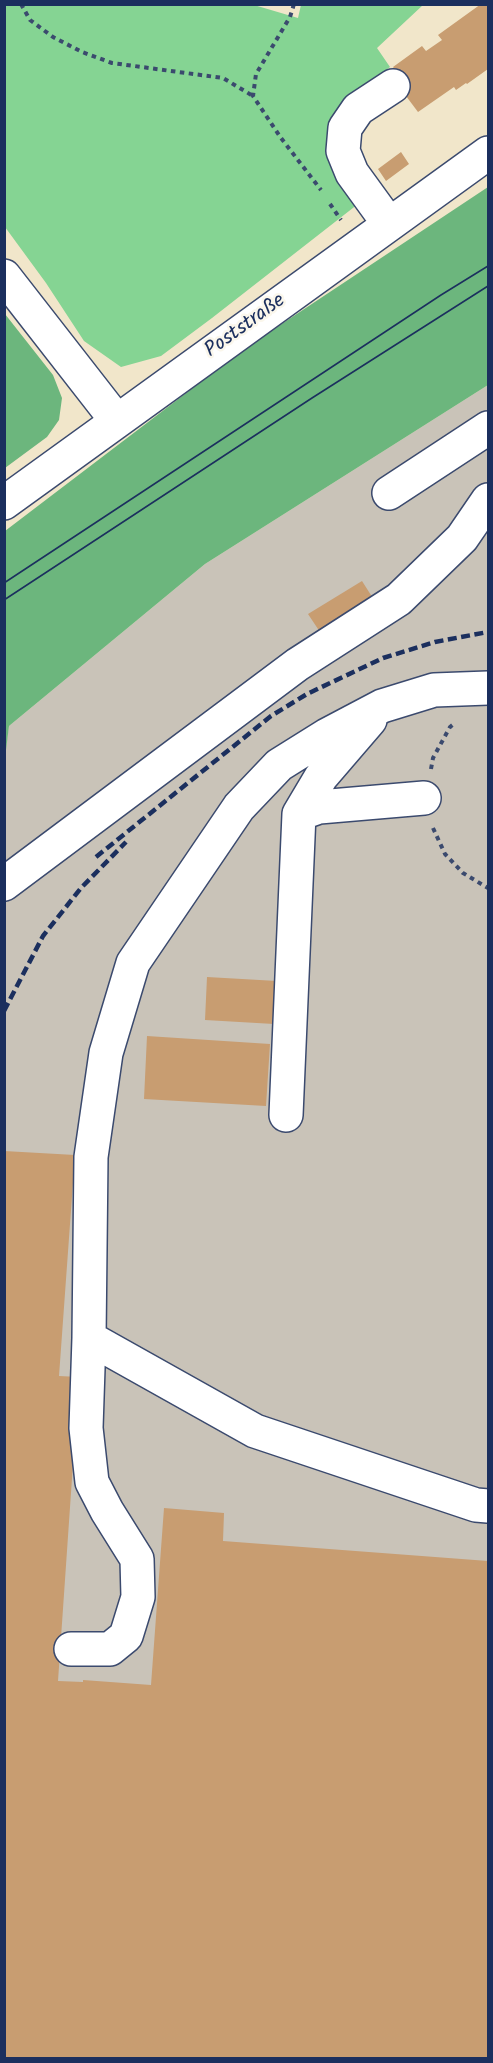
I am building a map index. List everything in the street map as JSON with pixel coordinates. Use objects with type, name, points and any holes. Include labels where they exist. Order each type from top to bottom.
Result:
[{"type":"street","points":[[389,224],[352,173],[343,151],[345,128],[358,109],[393,86]]},
{"type":"street","name":"Poststraße","points":[[4,503],[489,153]]},
{"type":"street","points":[[4,276],[117,421]]},
{"type":"street","points":[[389,493],[489,428]]},
{"type":"street","points":[[4,884],[298,664],[399,599],[462,538],[489,500]]},
{"type":"street","points":[[71,1649],[110,1649],[126,1635],[138,1597],[138,1559],[107,1511],[92,1482],[86,1428],[92,1157],[106,1053],[133,963],[239,807],[279,765],[327,735],[382,706],[434,690],[489,688]]},
{"type":"street","points":[[286,1115],[299,814],[321,777],[382,706]]},
{"type":"street","points":[[299,814],[319,807],[424,798]]},
{"type":"street","points":[[89,1338],[255,1431],[476,1506],[489,1506]]},
{"type":"path","points":[[21,4],[30,20],[53,37],[82,52],[112,63],[223,78],[253,96],[281,138],[325,195],[357,248]]},
{"type":"path","points":[[253,96],[256,74],[290,17],[294,4]]},
{"type":"shaded area","points":[[488,385],[488,2058],[5,2058],[4,759],[9,726],[205,564]]},
{"type":"green space","points":[[5,5],[254,5],[298,18],[301,5],[423,5],[377,48],[390,67],[340,106],[327,139],[332,170],[358,204],[161,356],[121,367],[84,341],[46,283],[5,227]]},
{"type":"green space","points":[[488,187],[488,385],[205,564],[9,726],[5,758],[5,531],[244,349]]},
{"type":"green space","points":[[5,314],[53,375],[62,398],[59,420],[47,437],[5,468]]},
{"type":"building","points":[[481,4],[488,4],[488,69],[456,90],[454,87],[418,112],[403,92],[409,89],[393,67],[422,46],[426,51],[442,40],[438,35]]},
{"type":"building","points":[[401,152],[409,164],[386,181],[378,169]]},
{"type":"building","points":[[362,581],[376,603],[322,635],[308,614]]},
{"type":"building","points":[[207,977],[277,981],[274,1024],[205,1020]]},
{"type":"building","points":[[147,1036],[270,1044],[266,1106],[144,1099]]},
{"type":"building","points":[[4,1151],[75,1155],[59,1376],[79,1377],[58,1681],[83,1682],[83,1680],[151,1685],[164,1508],[224,1513],[223,1541],[488,1561],[488,2058],[4,2058]]},
{"type":"tram line","points":[[4,583],[488,266]]},
{"type":"tram line","points":[[4,600],[312,398],[488,286]]},
{"type":"railway","points":[[96,857],[271,716],[307,694],[383,658],[435,642],[488,632]]},
{"type":"railway","points":[[4,1011],[43,936],[81,888],[126,842]]}]
